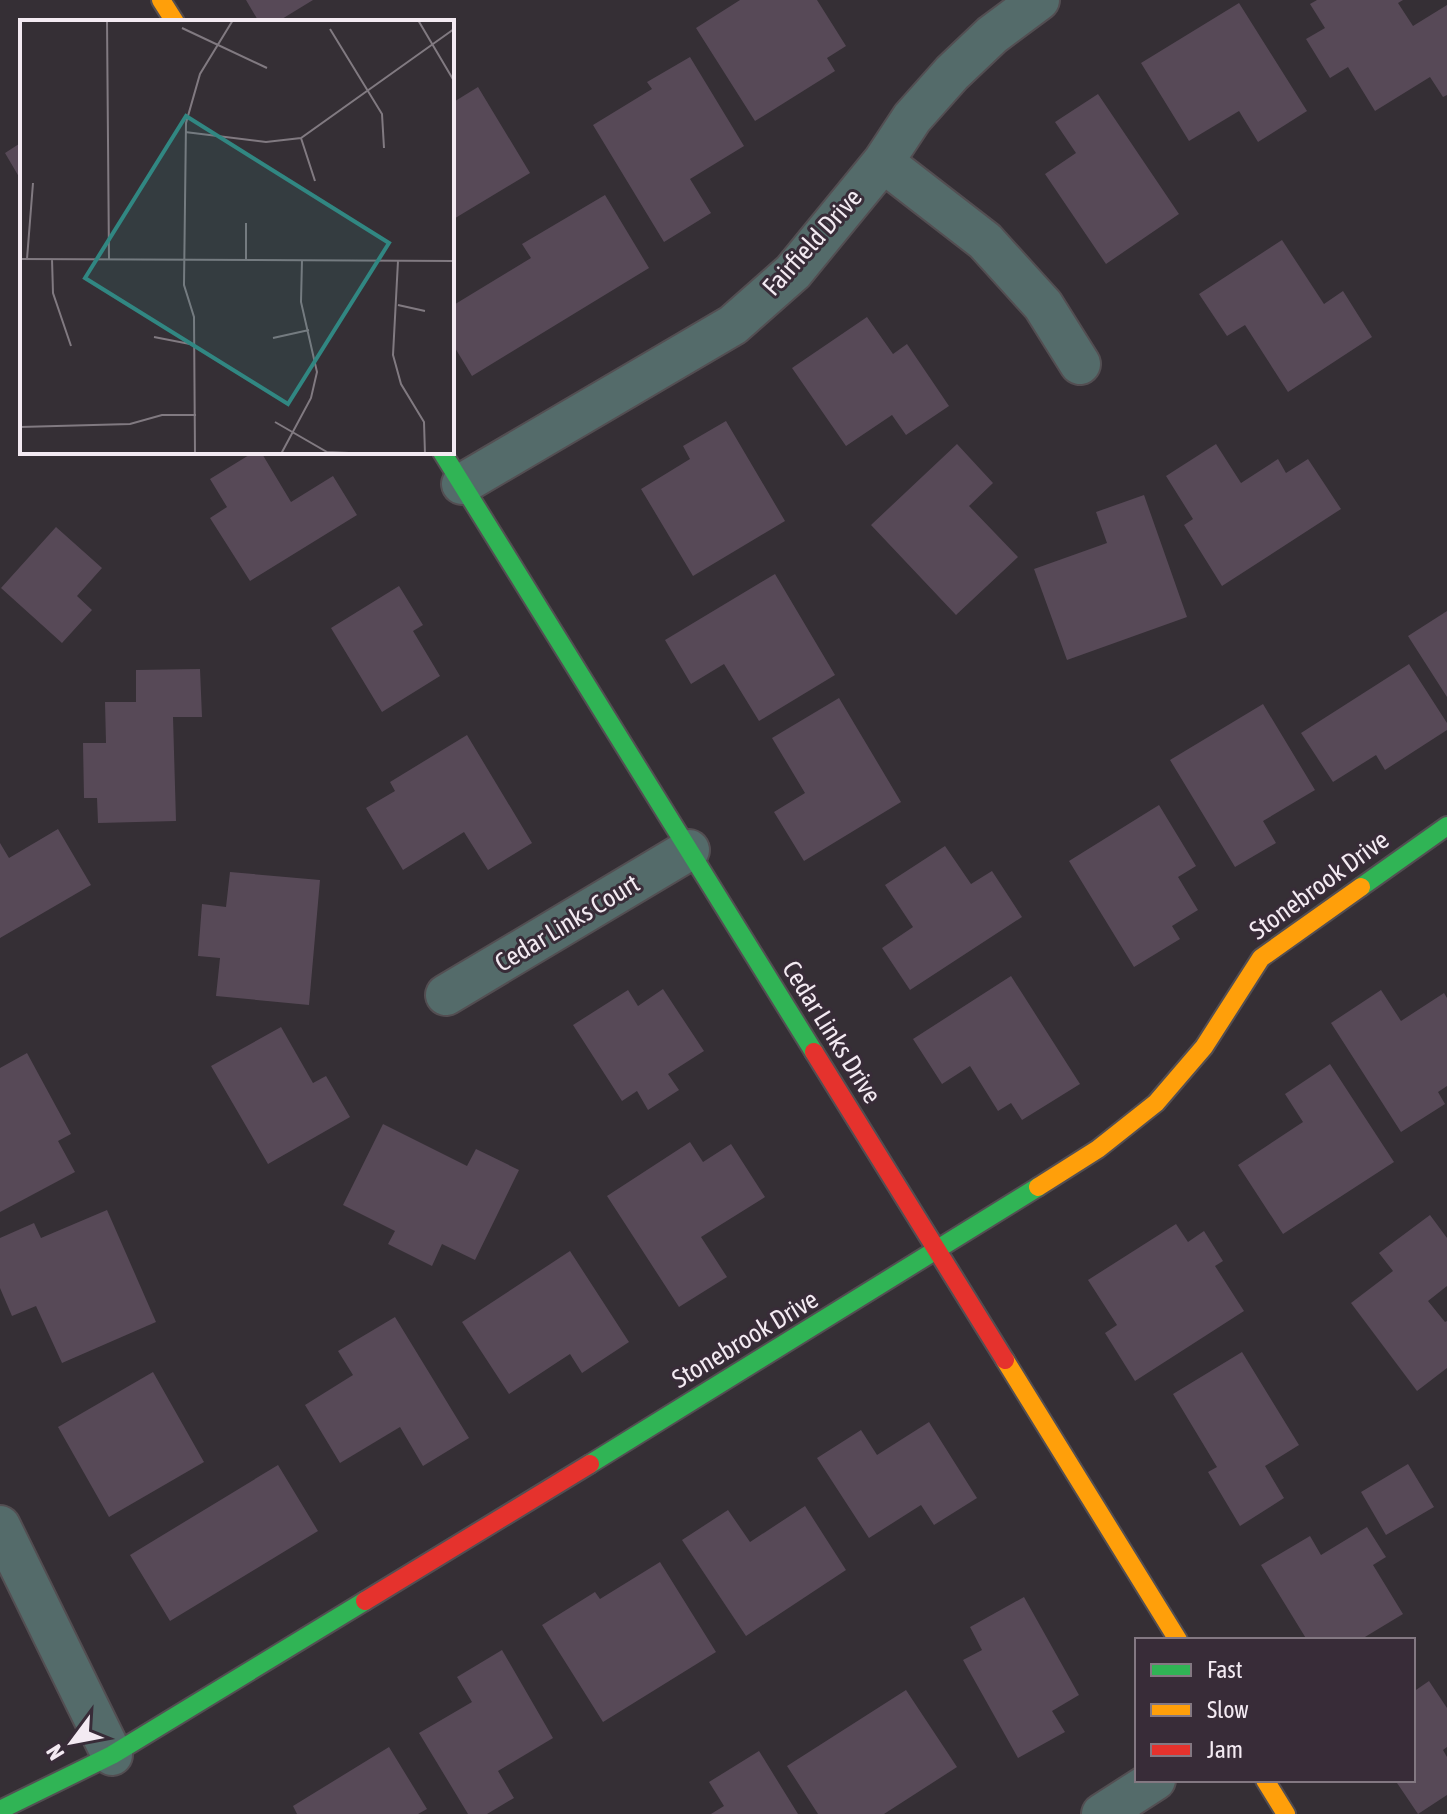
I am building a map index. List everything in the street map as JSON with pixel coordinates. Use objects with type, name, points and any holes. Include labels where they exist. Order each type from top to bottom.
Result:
[{"type":"street","points":[[161,0],[174,20]]},
{"type":"street","name":"Fairfield Drive","points":[[452,468],[733,325],[793,272],[883,162],[912,118],[952,73],[992,35],[1039,0]]},
{"type":"street","points":[[883,162],[985,241],[1043,305],[1080,364]]},
{"type":"street","name":"Cedar Links Drive","points":[[452,468],[1177,1638]]},
{"type":"street","name":"Stonebrook Drive","points":[[0,1810],[112,1755],[937,1252],[1098,1149],[1156,1103],[1204,1047],[1261,958],[1443,838]]},
{"type":"street","name":"Cedar Links Court","points":[[446,995],[689,850]]},
{"type":"street","points":[[0,1526],[112,1755]]},
{"type":"street","points":[[1102,1814],[1152,1782]]},
{"type":"street","points":[[1266,1782],[1286,1814]]},
{"type":"building","points":[[246,0],[313,0],[280,20],[258,20]]},
{"type":"building","points":[[740,0],[817,0],[846,46],[827,58],[835,71],[755,121],[696,28]]},
{"type":"building","points":[[1317,0],[1403,0],[1398,3],[1413,26],[1447,5],[1447,95],[1443,97],[1430,77],[1375,111],[1348,67],[1330,78],[1306,39],[1325,28],[1310,4]]},
{"type":"building","points":[[1239,3],[1307,111],[1258,142],[1239,111],[1189,141],[1141,63]]},
{"type":"building","points":[[690,57],[744,146],[690,179],[711,213],[664,242],[593,125],[652,89],[647,82]]},
{"type":"building","points":[[478,87],[530,173],[454,219],[454,102]]},
{"type":"building","points":[[1098,94],[1179,214],[1106,264],[1045,174],[1076,153],[1055,122]]},
{"type":"building","points":[[20,143],[20,179],[5,153]]},
{"type":"building","points":[[605,195],[649,268],[472,376],[454,346],[454,305],[531,258],[522,244]]},
{"type":"building","points":[[1282,240],[1324,304],[1343,291],[1372,337],[1288,392],[1245,325],[1227,336],[1199,294]]},
{"type":"building","points":[[867,317],[893,354],[907,344],[949,406],[906,435],[892,415],[846,446],[792,368]]},
{"type":"building","points":[[726,421],[785,521],[693,576],[641,489],[690,459],[683,446]]},
{"type":"building","points":[[957,444],[993,483],[969,506],[1018,557],[956,615],[871,525]]},
{"type":"building","points":[[1216,444],[1241,483],[1278,459],[1286,473],[1308,459],[1341,509],[1222,586],[1184,525],[1193,519],[1166,476]]},
{"type":"building","points":[[251,454],[262,454],[291,502],[333,476],[357,515],[250,581],[210,518],[227,507],[210,479]]},
{"type":"building","points":[[1144,495],[1187,617],[1067,660],[1034,569],[1107,543],[1096,512]]},
{"type":"building","points":[[56,527],[102,568],[77,596],[92,610],[62,643],[1,588]]},
{"type":"building","points":[[775,574],[835,675],[759,721],[724,664],[691,684],[665,640]]},
{"type":"building","points":[[399,586],[423,625],[413,631],[440,676],[382,712],[331,628]]},
{"type":"building","points":[[1447,611],[1447,697],[1408,636]]},
{"type":"building","points":[[1409,664],[1447,723],[1447,730],[1385,770],[1376,755],[1333,782],[1301,733]]},
{"type":"building","points":[[200,669],[202,717],[173,717],[176,821],[98,823],[97,798],[84,798],[83,743],[106,743],[105,702],[136,702],[136,670]]},
{"type":"building","points":[[839,698],[901,802],[804,861],[774,812],[805,793],[772,738]]},
{"type":"building","points":[[1263,704],[1315,790],[1263,821],[1276,843],[1235,867],[1170,760]]},
{"type":"building","points":[[467,735],[532,843],[488,870],[464,832],[403,870],[366,808],[395,791],[390,782]]},
{"type":"building","points":[[1159,805],[1196,866],[1178,877],[1198,910],[1172,926],[1180,939],[1134,967],[1069,861]]},
{"type":"building","points":[[58,829],[91,885],[0,938],[0,843],[9,858]]},
{"type":"building","points":[[945,846],[971,884],[992,871],[1022,917],[910,990],[882,948],[913,927],[885,885]]},
{"type":"building","points":[[230,872],[320,880],[309,1005],[216,996],[220,958],[198,956],[202,904],[226,907]]},
{"type":"building","points":[[1011,976],[1080,1084],[1022,1120],[1011,1103],[998,1111],[970,1066],[942,1084],[913,1039]]},
{"type":"building","points":[[663,989],[704,1051],[668,1074],[679,1090],[648,1110],[637,1091],[622,1101],[573,1025],[628,990],[638,1006]]},
{"type":"building","points":[[1381,990],[1401,1021],[1444,993],[1447,998],[1447,1086],[1438,1092],[1445,1104],[1401,1132],[1331,1023]]},
{"type":"building","points":[[281,1027],[313,1083],[326,1076],[350,1117],[268,1164],[211,1066]]},
{"type":"building","points":[[27,1053],[71,1134],[58,1141],[75,1172],[0,1212],[0,1068]]},
{"type":"building","points":[[1330,1064],[1394,1162],[1283,1234],[1238,1165],[1303,1122],[1285,1094]]},
{"type":"building","points":[[383,1124],[467,1166],[476,1149],[519,1170],[475,1260],[442,1244],[432,1266],[388,1244],[395,1231],[343,1205]]},
{"type":"building","points":[[690,1142],[703,1162],[731,1144],[765,1197],[701,1237],[727,1277],[679,1307],[607,1196]]},
{"type":"building","points":[[107,1210],[156,1322],[62,1363],[36,1306],[12,1316],[0,1288],[0,1238],[34,1223],[41,1238]]},
{"type":"building","points":[[1430,1215],[1447,1238],[1447,1286],[1428,1301],[1447,1321],[1447,1368],[1417,1391],[1351,1303],[1393,1271],[1379,1253]]},
{"type":"building","points":[[1176,1224],[1188,1242],[1204,1231],[1223,1261],[1215,1266],[1244,1311],[1135,1381],[1105,1333],[1117,1325],[1088,1280]]},
{"type":"building","points":[[570,1251],[629,1342],[582,1373],[570,1354],[509,1394],[462,1322]]},
{"type":"building","points":[[395,1317],[469,1438],[423,1466],[400,1427],[340,1463],[305,1405],[353,1375],[338,1351]]},
{"type":"building","points":[[1242,1352],[1299,1445],[1265,1466],[1284,1498],[1240,1526],[1208,1472],[1217,1467],[1173,1394]]},
{"type":"building","points":[[153,1372],[204,1462],[109,1517],[58,1427]]},
{"type":"building","points":[[929,1422],[977,1498],[934,1525],[921,1505],[869,1538],[817,1458],[861,1430],[877,1455]]},
{"type":"building","points":[[1408,1464],[1434,1507],[1386,1535],[1361,1492]]},
{"type":"building","points":[[278,1465],[318,1531],[170,1621],[130,1555]]},
{"type":"building","points":[[805,1506],[846,1570],[746,1636],[682,1540],[728,1510],[750,1542]]},
{"type":"building","points":[[1367,1527],[1386,1557],[1373,1565],[1403,1614],[1363,1638],[1306,1638],[1261,1565],[1310,1536],[1321,1555]]},
{"type":"building","points":[[660,1562],[716,1652],[603,1722],[542,1625],[595,1592],[600,1599]]},
{"type":"building","points":[[1024,1597],[1079,1695],[1052,1711],[1065,1732],[1018,1758],[963,1660],[982,1650],[970,1627]]},
{"type":"building","points":[[502,1650],[553,1738],[498,1771],[514,1798],[487,1814],[468,1814],[419,1733],[472,1702],[457,1677]]},
{"type":"building","points":[[1429,1681],[1447,1708],[1447,1747],[1443,1750],[1447,1757],[1447,1795],[1418,1814],[1396,1782],[1415,1782],[1415,1691]]},
{"type":"building","points":[[906,1690],[957,1767],[884,1814],[818,1814],[787,1766]]},
{"type":"building","points":[[389,1747],[427,1809],[418,1814],[297,1814],[293,1806]]},
{"type":"building","points":[[759,1751],[798,1814],[711,1814],[724,1806],[709,1782]]},
{"type":"traffic: fast","points":[[443,454],[814,1052]]},
{"type":"traffic: fast","points":[[1361,887],[1447,826]]},
{"type":"traffic: fast","points":[[590,1464],[1038,1187]]},
{"type":"traffic: fast","points":[[0,1810],[112,1755],[365,1601]]},
{"type":"traffic: slow","points":[[161,0],[174,20]]},
{"type":"traffic: slow","points":[[1038,1187],[1098,1149],[1156,1103],[1204,1047],[1261,958],[1361,887]]},
{"type":"traffic: slow","points":[[1005,1360],[1177,1638]]},
{"type":"traffic: slow","points":[[1266,1782],[1286,1814]]},
{"type":"traffic: jam","points":[[814,1052],[1005,1360]]},
{"type":"traffic: jam","points":[[365,1601],[590,1464]]}]
